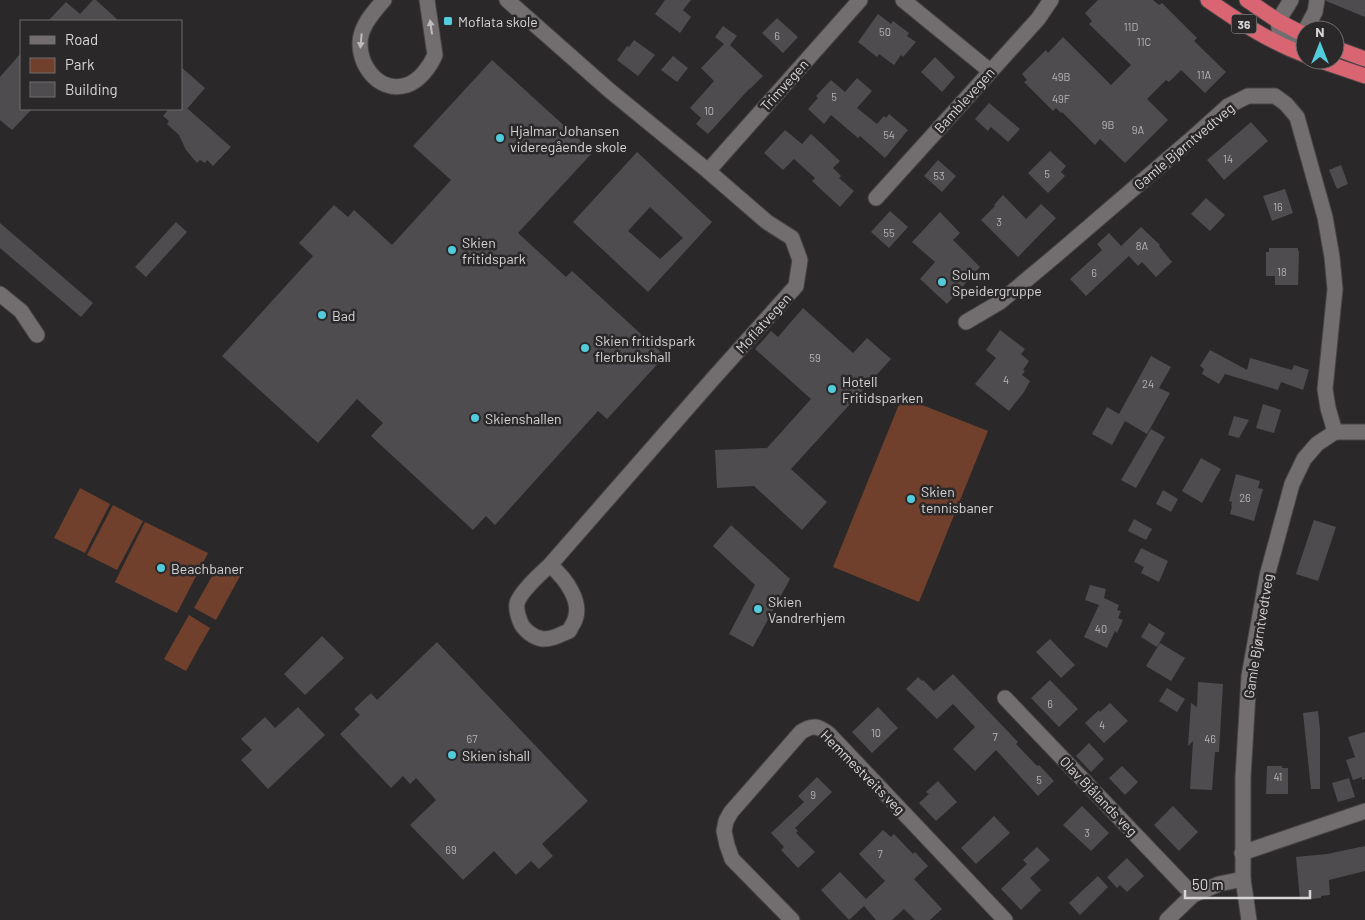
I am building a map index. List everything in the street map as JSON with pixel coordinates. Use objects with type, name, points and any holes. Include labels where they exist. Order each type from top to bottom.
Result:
[{"type":"highway","name":"36","points":[[1208,0],[1250,28],[1295,50]]},
{"type":"highway","name":"36","points":[[1247,0],[1278,21],[1295,30]]},
{"type":"highway","points":[[1345,52],[1365,59]]},
{"type":"highway","points":[[1345,69],[1365,76]]},
{"type":"street","points":[[384,0],[362,31],[360,38],[361,55],[369,72],[376,79],[382,84],[398,86],[411,84],[419,77],[435,55],[427,0]]},
{"type":"street","name":"Moflatvegen","points":[[506,0],[609,90],[767,222],[792,238],[800,260],[796,286],[710,381],[550,565],[529,585],[517,602],[517,612],[521,625],[529,633],[542,639],[554,638],[569,631],[577,611],[575,599],[569,588],[559,573],[550,565]]},
{"type":"street","name":"Trimvegen","points":[[708,171],[860,0]]},
{"type":"street","points":[[903,0],[990,71]]},
{"type":"street","name":"Bamblevegen","points":[[876,198],[1038,19],[1051,0]]},
{"type":"street","points":[[1291,0],[1278,21],[1281,44],[1295,38]]},
{"type":"street","points":[[1311,20],[1315,12],[1316,0]]},
{"type":"street","name":"Gamle Bjørntvedtveg","points":[[966,322],[1000,302],[1117,204],[1228,106],[1248,96],[1275,96],[1286,104],[1297,117],[1313,171],[1332,257],[1334,289],[1325,389],[1335,432],[1317,444],[1304,459],[1292,484],[1267,576],[1249,676],[1243,778],[1242,853],[1243,879],[1249,920]]},
{"type":"street","points":[[0,294],[21,311],[37,335]]},
{"type":"street","points":[[1335,432],[1365,432]]},
{"type":"street","name":"Olav Bjålands veg","points":[[1006,698],[1193,895]]},
{"type":"street","name":"Hemmestveits veg","points":[[792,920],[732,859],[724,831],[730,812],[801,732],[815,726],[829,734],[1005,920]]},
{"type":"street","points":[[1242,853],[1365,811]]},
{"type":"street","points":[[1167,920],[1193,895],[1219,884],[1243,879]]},
{"type":"green space","name":"Skien tennisbaner","points":[[902,397],[988,431],[919,602],[833,567]]},
{"type":"green space","points":[[80,488],[110,504],[85,553],[54,538]]},
{"type":"green space","points":[[113,505],[143,521],[117,570],[87,555]]},
{"type":"green space","name":"Beachbaner","points":[[145,522],[208,553],[177,613],[115,582]]},
{"type":"green space","points":[[219,564],[240,576],[216,620],[194,608]]},
{"type":"green space","points":[[189,615],[210,628],[186,671],[164,659]]},
{"type":"building","points":[[93,0],[96,0],[118,20],[49,20],[66,2],[80,14]]},
{"type":"building","points":[[665,0],[691,0],[683,10],[691,17],[680,33],[655,14]]},
{"type":"building","points":[[1098,0],[1153,0],[1159,5],[1162,3],[1197,38],[1194,41],[1226,72],[1205,93],[1181,70],[1169,82],[1166,80],[1147,99],[1168,120],[1125,163],[1100,139],[1095,145],[1062,112],[1056,108],[1053,111],[1024,82],[1027,80],[1022,74],[1046,50],[1048,53],[1063,37],[1111,85],[1131,65],[1089,24],[1092,21],[1085,13]]},
{"type":"building","points":[[1365,0],[1365,17],[1326,1]]},
{"type":"building","points":[[878,14],[891,24],[893,21],[909,33],[907,36],[916,42],[903,57],[901,55],[894,65],[879,54],[877,57],[858,42]]},
{"type":"building","points":[[777,18],[798,37],[783,53],[762,33]]},
{"type":"building","points":[[723,26],[737,36],[730,45],[763,76],[708,134],[696,124],[701,118],[690,108],[714,81],[701,68],[724,44],[715,37]]},
{"type":"building","points":[[634,40],[655,55],[638,76],[617,60]]},
{"type":"building","points":[[20,54],[20,110],[31,110],[12,130],[0,120],[0,77]]},
{"type":"building","points":[[673,56],[688,68],[677,82],[661,70]]},
{"type":"building","points":[[935,57],[955,77],[942,92],[921,72]]},
{"type":"building","points":[[492,60],[593,152],[518,233],[566,277],[572,271],[665,356],[607,419],[598,411],[495,525],[486,516],[473,530],[371,436],[383,423],[357,399],[318,443],[222,356],[313,256],[299,243],[334,205],[348,217],[354,210],[392,245],[451,180],[413,146]]},
{"type":"building","points":[[182,68],[205,88],[187,109],[231,147],[213,166],[207,160],[205,163],[200,160],[197,163],[186,150],[179,135],[167,124],[169,121],[163,116],[168,110],[182,110]]},
{"type":"building","points":[[857,78],[872,91],[857,108],[877,124],[884,116],[886,118],[889,114],[908,130],[885,158],[860,136],[858,138],[831,115],[824,124],[808,109],[818,98],[816,96],[831,80],[845,92]]},
{"type":"building","points":[[989,103],[1020,129],[1008,142],[991,127],[988,131],[975,119]]},
{"type":"building","points":[[1251,122],[1268,141],[1224,180],[1207,160]]},
{"type":"building","points":[[785,130],[802,144],[811,134],[840,161],[833,168],[841,176],[839,178],[854,191],[840,207],[812,181],[815,178],[794,159],[783,170],[764,153]]},
{"type":"building","points":[[1050,151],[1066,166],[1061,172],[1065,176],[1048,193],[1028,173]]},
{"type":"building","points":[[637,152],[712,222],[648,292],[573,222]],"holes":[[[650,207],[683,238],[660,259],[628,231]]]},
{"type":"building","points":[[938,160],[956,176],[942,192],[924,176]]},
{"type":"building","points":[[1341,165],[1348,184],[1337,189],[1329,170]]},
{"type":"building","points":[[1285,189],[1293,213],[1272,221],[1263,196]]},
{"type":"building","points":[[1003,195],[1026,219],[1041,204],[1056,218],[1018,257],[981,220]]},
{"type":"building","points":[[1206,198],[1225,215],[1210,231],[1191,214]]},
{"type":"building","points":[[890,211],[908,227],[889,248],[871,232]]},
{"type":"building","points":[[940,212],[960,233],[953,240],[980,267],[947,304],[920,279],[935,262],[912,242]]},
{"type":"building","points":[[176,222],[187,232],[146,277],[135,267]]},
{"type":"building","points":[[0,223],[93,303],[81,317],[0,248]]},
{"type":"building","points":[[1141,227],[1160,245],[1172,262],[1156,277],[1142,262],[1138,266],[1129,256],[1086,296],[1070,279],[1102,250],[1097,244],[1109,233],[1121,246]]},
{"type":"building","points":[[1269,248],[1298,248],[1298,285],[1275,285],[1275,276],[1266,276],[1266,252],[1269,252]]},
{"type":"building","name":"Hotell Fritidsparken","points":[[803,308],[853,353],[867,338],[891,359],[791,469],[827,502],[802,530],[754,486],[717,488],[715,450],[767,448],[811,399],[755,349],[771,331],[778,337]]},
{"type":"building","points":[[1000,330],[1025,349],[1021,354],[1029,361],[1022,375],[1030,381],[1009,411],[975,384],[996,358],[986,350]]},
{"type":"building","points":[[1210,350],[1247,370],[1250,358],[1292,370],[1294,365],[1309,370],[1303,390],[1281,382],[1278,390],[1225,374],[1219,384],[1202,374],[1204,369],[1200,366]]},
{"type":"building","points":[[1151,356],[1171,367],[1159,388],[1170,393],[1147,434],[1125,421],[1112,445],[1092,434],[1107,407],[1119,414]]},
{"type":"building","points":[[1263,404],[1281,410],[1274,433],[1256,428]]},
{"type":"building","points":[[1234,416],[1249,420],[1239,438],[1228,435]]},
{"type":"building","points":[[1151,429],[1165,437],[1136,488],[1121,480]]},
{"type":"building","points":[[1201,458],[1221,469],[1202,503],[1182,491]]},
{"type":"building","points":[[1236,474],[1260,481],[1258,488],[1263,489],[1254,521],[1230,514],[1232,502],[1229,501]]},
{"type":"building","points":[[1163,490],[1178,499],[1171,512],[1156,504]]},
{"type":"building","points":[[1134,519],[1152,529],[1146,540],[1128,531]]},
{"type":"building","points":[[1314,520],[1336,527],[1318,581],[1296,574]]},
{"type":"building","name":"Skien Vandrerhjem","points":[[731,525],[790,579],[753,647],[729,634],[755,585],[713,546]]},
{"type":"building","points":[[1141,548],[1168,561],[1159,582],[1141,573],[1144,567],[1134,562]]},
{"type":"building","points":[[1090,585],[1106,589],[1104,598],[1119,605],[1117,610],[1121,611],[1118,618],[1123,620],[1107,648],[1084,637],[1099,605],[1085,600]]},
{"type":"building","points":[[1149,623],[1165,633],[1157,647],[1141,637]]},
{"type":"building","points":[[322,636],[344,658],[305,695],[284,674]]},
{"type":"building","points":[[1050,639],[1075,665],[1061,678],[1036,652]]},
{"type":"building","name":"Skien ishall","points":[[437,642],[588,801],[542,844],[553,856],[539,869],[531,861],[516,875],[494,851],[463,880],[410,825],[436,800],[416,778],[410,784],[403,776],[391,788],[340,734],[360,715],[354,709],[371,693],[377,700]]},
{"type":"building","points":[[1160,643],[1185,658],[1171,681],[1146,666]]},
{"type":"building","points":[[953,674],[1018,742],[1016,744],[1054,781],[1038,796],[996,750],[975,771],[953,749],[975,727],[953,704],[937,719],[906,689],[918,677],[934,691]]},
{"type":"building","points":[[1050,680],[1078,709],[1059,727],[1031,698]]},
{"type":"building","points":[[1198,682],[1223,684],[1219,752],[1215,752],[1212,790],[1190,789],[1193,741],[1188,746],[1191,703],[1197,707]]},
{"type":"building","points":[[1167,688],[1185,699],[1177,712],[1159,701]]},
{"type":"building","points":[[1110,703],[1128,721],[1104,743],[1085,723]]},
{"type":"building","points":[[298,707],[325,735],[268,789],[241,760],[252,750],[241,739],[265,717],[275,728]]},
{"type":"building","points":[[878,707],[898,728],[872,753],[852,732]]},
{"type":"building","points":[[1318,711],[1320,730],[1320,789],[1311,789],[1303,713]]},
{"type":"building","points":[[1365,732],[1365,779],[1362,780],[1362,777],[1353,780],[1346,760],[1355,757],[1348,737]]},
{"type":"building","points":[[1089,743],[1104,759],[1091,772],[1076,756]]},
{"type":"building","points":[[1122,766],[1138,782],[1125,795],[1109,778]]},
{"type":"building","points":[[1267,766],[1288,768],[1288,794],[1266,794]]},
{"type":"building","points":[[817,777],[832,792],[795,828],[798,831],[796,833],[815,852],[798,868],[781,850],[784,847],[771,833],[804,802],[798,796]]},
{"type":"building","points":[[1349,778],[1355,797],[1338,802],[1332,783]]},
{"type":"building","points":[[938,781],[957,802],[936,821],[919,803],[929,794],[926,792]]},
{"type":"building","points":[[1082,806],[1109,833],[1091,851],[1063,825]]},
{"type":"building","points":[[1173,806],[1198,832],[1179,851],[1154,825]]},
{"type":"building","points":[[994,816],[1010,833],[976,864],[961,848]]},
{"type":"building","points":[[883,830],[891,837],[894,834],[913,854],[915,852],[928,866],[914,879],[942,909],[930,920],[915,920],[904,909],[892,920],[876,920],[864,906],[849,920],[821,890],[840,872],[866,899],[885,881],[859,854]]},
{"type":"building","points":[[1365,846],[1365,871],[1329,880],[1330,895],[1300,900],[1296,857],[1327,854]]},
{"type":"building","points":[[1037,847],[1050,860],[1030,878],[1041,890],[1021,910],[1001,889],[1027,864],[1023,860]]},
{"type":"building","points":[[1127,858],[1144,876],[1127,892],[1120,885],[1117,888],[1107,877]]},
{"type":"building","points":[[1098,876],[1108,887],[1080,915],[1069,903]]},
{"type":"place","name":"Moflata skole","points":[[448,21]]},
{"type":"place","name":"Hjalmar Johansen videregående skole","points":[[500,138]]},
{"type":"place","name":"Skien fritidspark","points":[[452,250]]},
{"type":"place","name":"Solum Speidergruppe","points":[[942,282]]},
{"type":"place","name":"Bad","points":[[322,315]]},
{"type":"place","name":"Skien fritidspark flerbrukshall","points":[[585,348]]},
{"type":"place","name":"Hotell Fritidsparken","points":[[832,389]]},
{"type":"place","name":"Skienshallen","points":[[475,418]]},
{"type":"place","name":"Skien tennisbaner","points":[[911,499]]},
{"type":"place","name":"Beachbaner","points":[[161,568]]},
{"type":"place","name":"Skien Vandrerhjem","points":[[758,609]]},
{"type":"place","name":"Skien ishall","points":[[452,755]]}]
